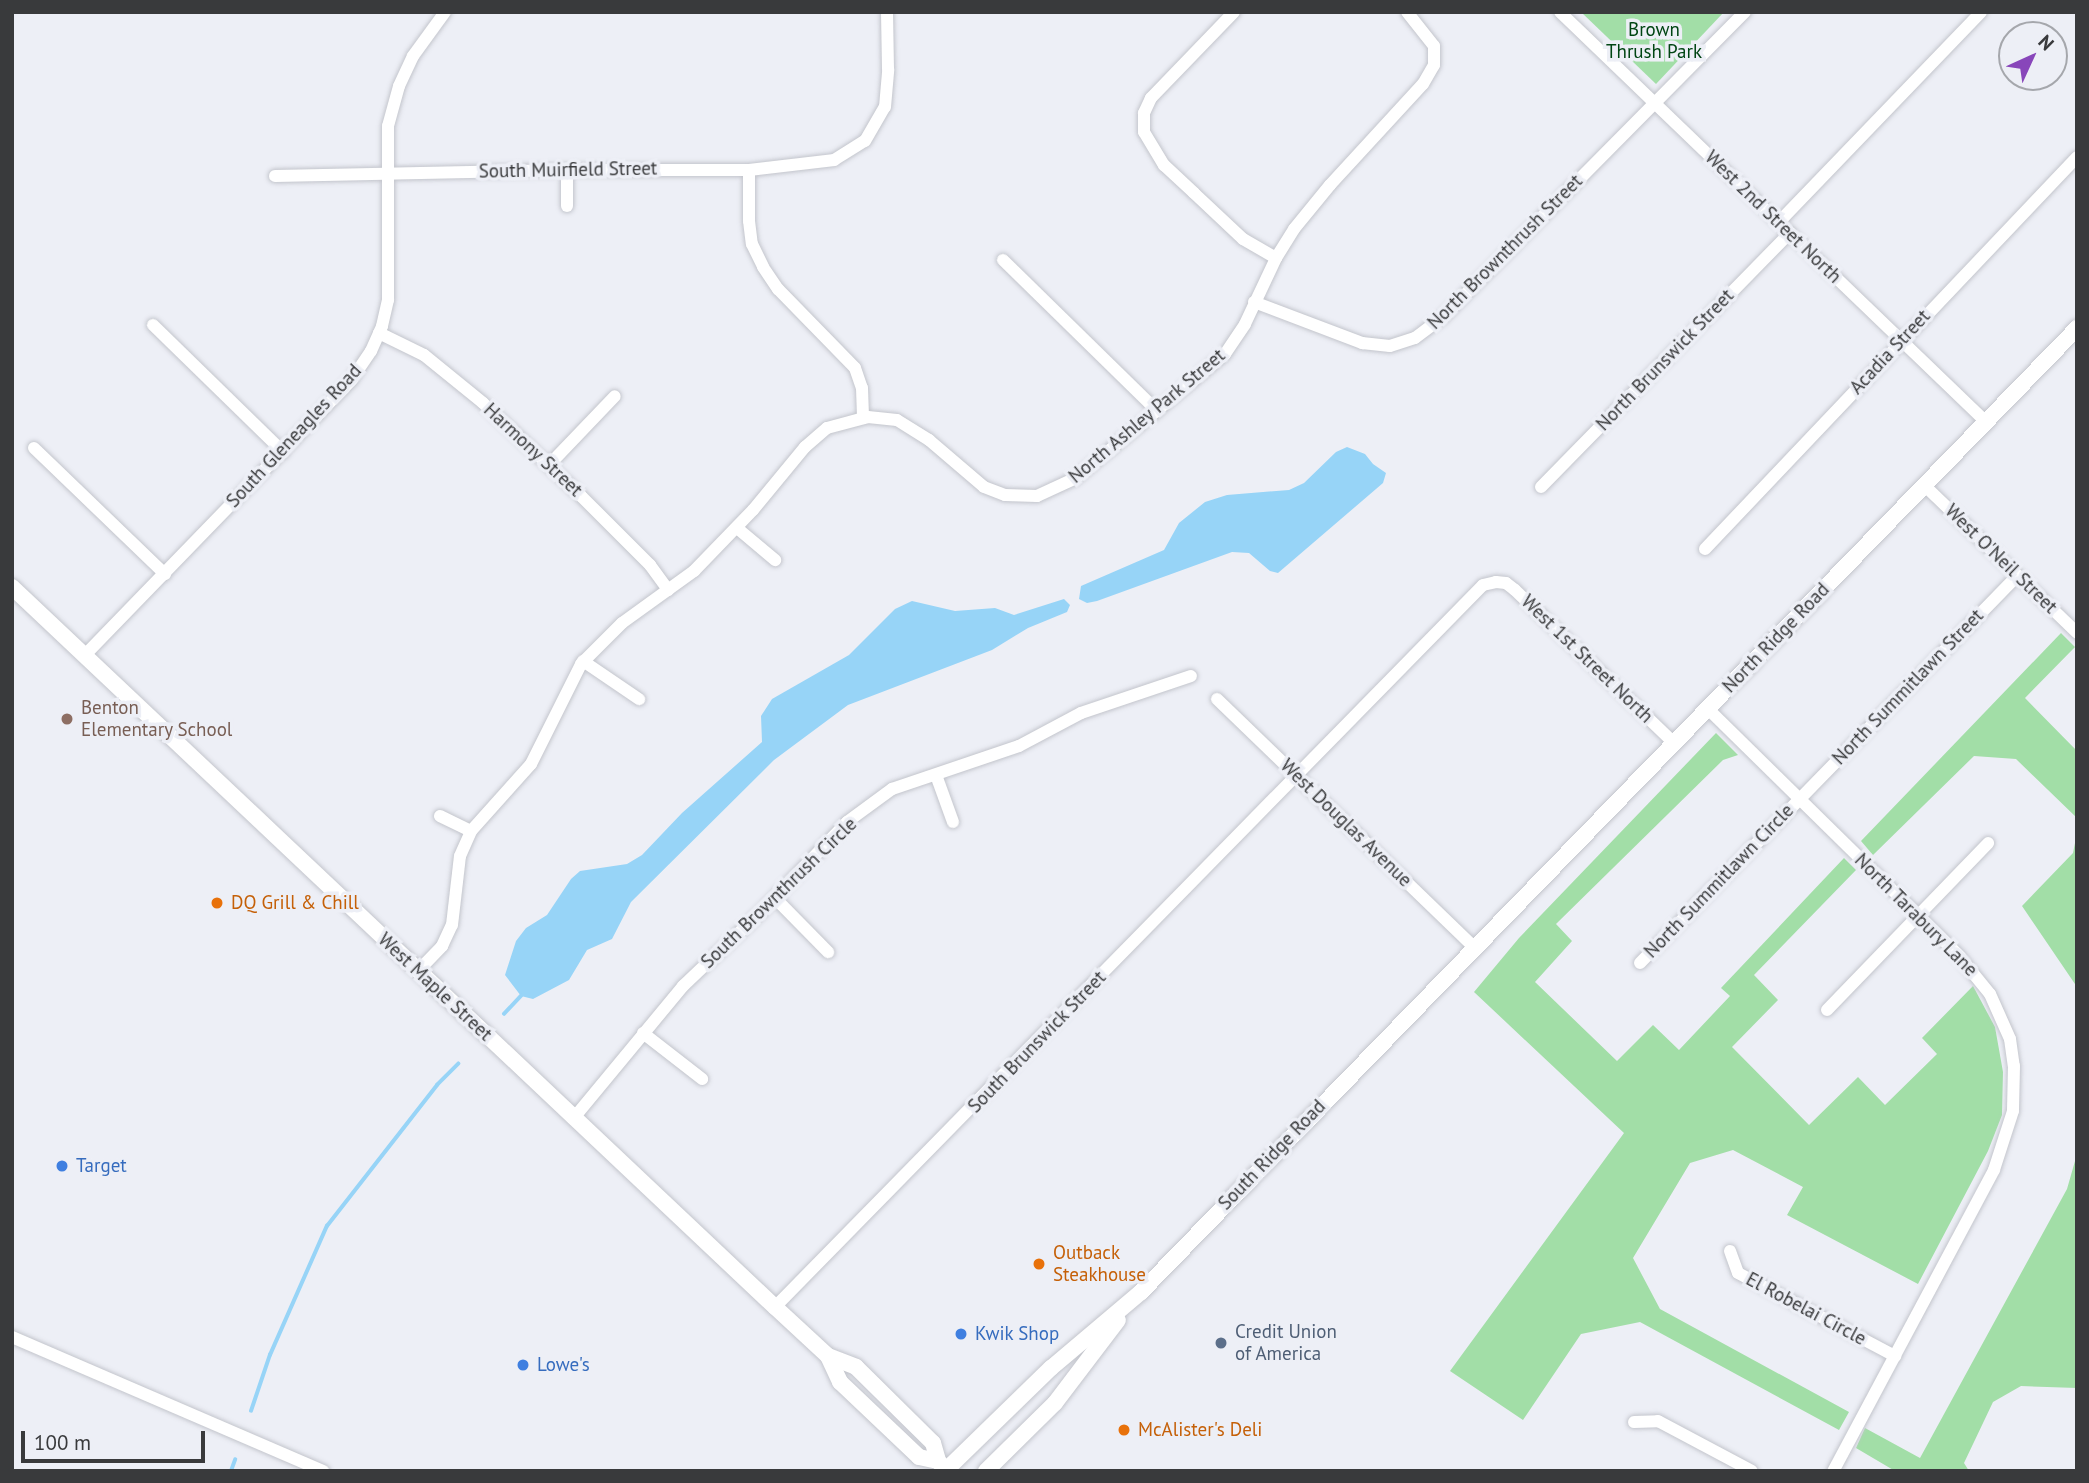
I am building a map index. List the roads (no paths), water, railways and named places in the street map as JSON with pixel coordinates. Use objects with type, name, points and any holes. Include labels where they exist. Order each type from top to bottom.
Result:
[{"type":"main road","name":"North Ridge Road","points":[[1474,947],[2077,328]]},
{"type":"main road","name":"West Maple Street","points":[[12,587],[573,1119],[828,1356],[840,1382],[919,1457],[944,1468]]},
{"type":"main road","name":"South Ridge Road","points":[[944,1468],[1051,1368],[1138,1295],[1474,947]]},
{"type":"main road","name":"South Ridge Road","points":[[986,1471],[1055,1403],[1138,1295]]},
{"type":"street","name":"South Gleneagles Road","points":[[85,656],[352,379],[379,333],[388,300],[388,126],[399,86],[413,56],[445,12]]},
{"type":"street","name":"South Muirfield Street","points":[[275,176],[387,172],[749,170],[834,160],[865,141],[884,107],[888,77],[887,12]]},
{"type":"street","points":[[1234,12],[1151,98],[1143,113],[1144,132],[1164,165],[1243,239],[1276,258]]},
{"type":"street","name":"North Ashley Park Street","points":[[863,418],[897,420],[912,427],[984,486],[1005,495],[1032,497],[1076,478],[1225,355],[1245,324],[1276,258],[1294,229],[1330,185],[1423,84],[1434,65],[1434,46],[1408,12]]},
{"type":"street","name":"West 2nd Street North","points":[[1560,12],[1986,422]]},
{"type":"street","name":"North Brownthrush Street","points":[[1254,302],[1362,343],[1390,346],[1415,338],[1444,316],[1745,12]]},
{"type":"street","points":[[1779,222],[1981,12]]},
{"type":"street","name":"Acadia Street","points":[[1705,549],[2077,157]]},
{"type":"street","points":[[567,170],[567,206]]},
{"type":"street","points":[[418,971],[442,946],[452,925],[460,856],[471,831],[531,764],[583,661],[622,623],[694,571],[737,527],[812,441],[827,428],[863,418],[862,388],[855,368],[778,289],[752,244],[748,221],[749,170]]},
{"type":"street","name":"North Brunswick Street","points":[[1541,487],[1790,233]]},
{"type":"street","points":[[1003,260],[1157,411]]},
{"type":"street","points":[[153,325],[283,452]]},
{"type":"street","name":"Harmony Street","points":[[379,333],[424,355],[452,375],[650,565],[668,590]]},
{"type":"street","points":[[549,466],[615,396]]},
{"type":"street","points":[[34,448],[164,574]]},
{"type":"street","name":"West O'Neil Street","points":[[1924,485],[2077,633]]},
{"type":"street","points":[[737,527],[775,560]]},
{"type":"street","name":"North Summitlawn Street","points":[[1799,799],[2018,576]]},
{"type":"street","name":"West 1st Street North","points":[[1296,775],[1467,600],[1483,585],[1496,582],[1506,583],[1527,600],[1674,743]]},
{"type":"street","points":[[583,661],[639,699]]},
{"type":"street","name":"South Brownthrush Circle","points":[[573,1119],[683,986],[775,898],[847,822],[892,789],[1019,746],[1081,713],[1191,676]]},
{"type":"street","name":"West Douglas Avenue","points":[[1217,699],[1474,947]]},
{"type":"street","name":"North Tarabury Lane","points":[[1707,709],[1918,915],[1978,978],[2000,1014],[2010,1039],[2014,1066],[2013,1111],[1994,1170],[1833,1471]]},
{"type":"street","points":[[936,775],[953,822]]},
{"type":"street","name":"South Brunswick Street","points":[[775,1307],[1296,775]]},
{"type":"street","name":"North Summitlawn Circle","points":[[1640,963],[1799,799]]},
{"type":"street","points":[[440,816],[471,831]]},
{"type":"street","points":[[1827,1010],[1988,843]]},
{"type":"street","points":[[775,898],[828,952]]},
{"type":"street","points":[[643,1032],[702,1079]]},
{"type":"street","name":"El Robelai Circle","points":[[1730,1251],[1738,1273],[1895,1356]]},
{"type":"street","points":[[12,1337],[323,1471]]},
{"type":"street","points":[[1634,1422],[1658,1421],[1752,1471]]},
{"type":"water","points":[[1347,447],[1365,454],[1386,473],[1383,483],[1278,573],[1270,571],[1249,553],[1232,552],[1097,601],[1087,603],[1079,599],[1081,586],[1164,550],[1179,523],[1205,502],[1227,495],[1289,490],[1304,483],[1336,452]]},
{"type":"water","points":[[1064,599],[1070,605],[1067,612],[1028,628],[992,650],[848,705],[774,760],[631,902],[612,939],[587,950],[569,980],[533,999],[521,996],[505,975],[516,941],[526,928],[547,915],[571,879],[580,871],[627,864],[642,855],[682,813],[762,742],[761,716],[772,699],[849,655],[895,609],[912,601],[955,611],[995,608],[1014,615]]},
{"type":"waterway","points":[[504,1014],[521,996]]},
{"type":"waterway","points":[[251,1411],[270,1355],[327,1226],[437,1085],[458,1064]]},
{"type":"waterway","points":[[231,1471],[235,1460]]},
{"type":"place","name":"Benton Elementary School","points":[[67,719]]},
{"type":"place","name":"DQ Grill & Chill","points":[[217,903]]},
{"type":"place","name":"Target","points":[[62,1166]]},
{"type":"place","name":"Outback Steakhouse","points":[[1039,1264]]},
{"type":"place","name":"Kwik Shop","points":[[961,1334]]},
{"type":"place","name":"Credit Union of America","points":[[1221,1343]]},
{"type":"place","name":"Lowe's","points":[[523,1365]]},
{"type":"place","name":"McAlister's Deli","points":[[1124,1430]]},
{"type":"park label","name":"Brown Thrush Park","points":[[1654,41]]}]
